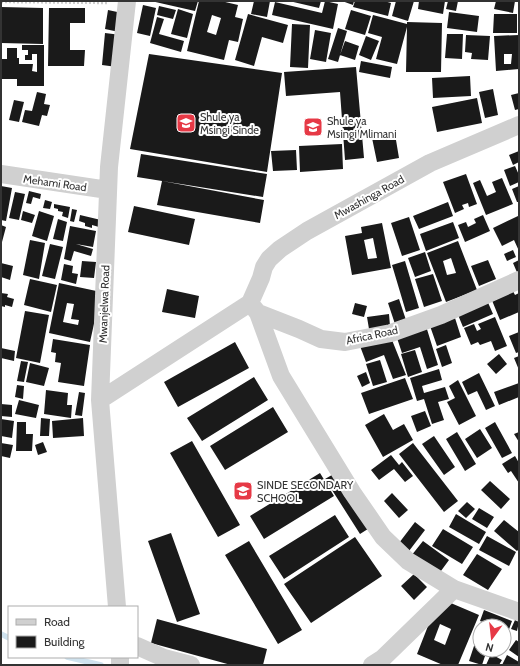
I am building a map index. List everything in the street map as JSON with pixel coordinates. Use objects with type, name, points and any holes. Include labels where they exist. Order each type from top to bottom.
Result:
[{"type":"street","name":"Mwanjelwa Road","points":[[117,606],[100,400],[109,168],[127,2]]},
{"type":"street","name":"Mwashinga Road","points":[[254,308],[260,278],[264,267],[269,259],[280,249],[307,231],[430,163],[519,125]]},
{"type":"street","name":"Mehami Road","points":[[1,174],[108,190]]},
{"type":"street","name":"Africa Road","points":[[254,308],[321,339],[345,342],[391,333],[441,315],[519,280]]},
{"type":"street","points":[[100,400],[254,308],[281,376],[352,492],[383,537],[408,561],[454,589],[519,612]]},
{"type":"street","points":[[372,665],[383,658],[454,589]]},
{"type":"street","points":[[138,646],[164,658],[191,665]]},
{"type":"path","points":[[1,2],[127,2]]},
{"type":"building","points":[[151,1],[198,1],[195,11]]},
{"type":"building","points":[[199,1],[221,1],[238,5],[235,17],[243,19],[238,42],[229,40],[224,60],[187,51]],"holes":[[[212,15],[221,18],[216,35],[207,32]]]},
{"type":"building","points":[[254,1],[270,1],[267,17],[251,14]]},
{"type":"building","points":[[289,1],[321,1],[319,8]]},
{"type":"building","points":[[325,1],[338,4],[333,29],[272,15],[275,2],[322,13]]},
{"type":"building","points":[[342,1],[354,1],[353,5]]},
{"type":"building","points":[[355,1],[384,1],[391,3],[388,16],[353,7]]},
{"type":"building","points":[[396,1],[414,1],[408,21],[392,16]]},
{"type":"building","points":[[419,1],[445,1],[443,14],[418,9]]},
{"type":"building","points":[[448,1],[458,1],[456,11],[446,9]]},
{"type":"building","points":[[496,1],[515,1],[513,13],[494,9]]},
{"type":"building","points":[[143,5],[156,8],[150,36],[137,33]]},
{"type":"building","points":[[159,6],[176,10],[173,19],[157,15]]},
{"type":"building","points":[[1,7],[43,8],[43,44],[1,43]]},
{"type":"building","points":[[49,8],[85,8],[85,23],[70,23],[70,50],[85,50],[84,66],[48,66]]},
{"type":"building","points":[[178,9],[193,14],[187,38],[171,34]]},
{"type":"building","points":[[108,10],[122,13],[119,32],[105,29]]},
{"type":"building","points":[[351,10],[371,16],[365,35],[345,29]]},
{"type":"building","points":[[449,12],[479,16],[477,32],[447,28]]},
{"type":"building","points":[[248,14],[288,25],[283,43],[262,37],[254,66],[235,60]]},
{"type":"building","points":[[494,14],[517,14],[517,33],[493,33]]},
{"type":"building","points":[[373,15],[407,24],[407,22],[442,23],[441,72],[406,72],[407,27],[397,64],[376,59],[382,37],[368,33]]},
{"type":"building","points":[[157,17],[164,19],[159,34],[184,41],[181,52],[150,43]]},
{"type":"building","points":[[292,24],[310,25],[308,68],[290,67]]},
{"type":"building","points":[[338,28],[347,31],[338,62],[328,59]]},
{"type":"building","points":[[315,30],[331,33],[326,62],[310,59]]},
{"type":"building","points":[[105,33],[121,35],[117,67],[102,65]]},
{"type":"building","points":[[447,34],[463,34],[462,59],[445,58]]},
{"type":"building","points":[[466,35],[490,36],[488,60],[471,59],[472,53],[465,52]]},
{"type":"building","points":[[519,35],[519,69],[496,71],[494,36]],"holes":[[[504,54],[512,54],[511,64],[504,64]]]},
{"type":"building","points":[[366,36],[379,41],[371,60],[359,55]]},
{"type":"building","points":[[345,41],[359,46],[355,60],[340,55]]},
{"type":"building","points":[[22,45],[44,45],[44,86],[17,86],[17,79],[1,79],[1,59],[7,59],[7,48],[17,48],[17,58],[19,58],[19,64],[33,64],[32,71],[37,72],[37,54],[32,54],[32,60],[25,60],[25,55],[28,55],[28,50],[22,50]]},
{"type":"building","points":[[149,54],[282,73],[267,172],[130,149]]},
{"type":"building","points":[[361,61],[392,67],[390,78],[359,72]]},
{"type":"building","points":[[356,67],[364,158],[345,160],[340,92],[286,96],[284,72]]},
{"type":"building","points":[[470,76],[471,96],[433,98],[432,78]]},
{"type":"building","points":[[493,89],[498,115],[485,118],[479,92]]},
{"type":"building","points":[[37,92],[46,94],[44,104],[50,105],[47,116],[42,115],[39,126],[22,122],[25,110],[32,111]]},
{"type":"building","points":[[519,93],[519,109],[515,110],[511,95]]},
{"type":"building","points":[[477,98],[482,123],[437,132],[432,107]]},
{"type":"building","points":[[14,100],[24,102],[19,122],[9,120]]},
{"type":"building","points":[[395,134],[399,158],[377,162],[372,138]]},
{"type":"building","points":[[342,144],[343,169],[300,172],[299,146]]},
{"type":"building","points":[[296,150],[297,170],[273,171],[271,151]]},
{"type":"building","points":[[519,151],[519,162],[513,165],[509,155]]},
{"type":"building","points":[[141,154],[267,174],[263,197],[137,177]]},
{"type":"building","points":[[515,166],[519,175],[519,182],[510,186],[504,170]]},
{"type":"building","points":[[466,174],[477,204],[469,207],[468,203],[462,205],[464,209],[455,213],[443,182]]},
{"type":"building","points":[[502,178],[513,204],[486,215],[473,183],[480,180],[487,196],[496,192],[492,182]]},
{"type":"building","points":[[162,181],[264,200],[260,223],[157,205]]},
{"type":"building","points":[[1,186],[12,188],[6,221],[1,220]]},
{"type":"building","points":[[519,186],[519,202],[517,202],[512,189]]},
{"type":"building","points":[[29,191],[41,194],[40,199],[33,197],[31,204],[26,203]]},
{"type":"building","points":[[15,192],[25,194],[19,220],[9,218]]},
{"type":"building","points":[[45,200],[52,202],[50,209],[43,208]]},
{"type":"building","points":[[448,202],[453,216],[419,229],[413,216]]},
{"type":"building","points":[[54,204],[70,207],[68,218],[62,216],[63,212],[54,208]]},
{"type":"building","points":[[134,206],[195,219],[189,245],[128,232]]},
{"type":"building","points":[[72,209],[77,210],[74,222],[70,221]]},
{"type":"building","points":[[23,211],[35,215],[32,223],[21,220]]},
{"type":"building","points":[[39,211],[54,216],[47,241],[32,236]]},
{"type":"building","points":[[80,215],[101,220],[99,227],[92,225],[92,228],[85,226],[85,223],[79,221]]},
{"type":"building","points":[[483,215],[490,231],[465,242],[458,225],[466,222],[468,227],[476,223],[474,219]]},
{"type":"building","points":[[518,216],[519,251],[514,240],[502,246],[493,228]]},
{"type":"building","points":[[409,217],[420,250],[402,256],[391,223]]},
{"type":"building","points":[[58,219],[67,222],[63,241],[53,239]]},
{"type":"building","points":[[453,222],[459,238],[426,251],[420,234]]},
{"type":"building","points":[[382,223],[391,268],[352,275],[345,236],[362,233],[361,227]],"holes":[[[373,238],[377,258],[368,259],[364,240]]]},
{"type":"building","points":[[1,225],[6,227],[2,242],[1,242]]},
{"type":"building","points":[[70,226],[96,231],[93,247],[76,244],[93,249],[91,256],[74,251],[71,261],[64,259]]},
{"type":"building","points":[[30,240],[45,243],[39,279],[23,275]]},
{"type":"building","points":[[458,241],[477,290],[446,302],[427,253]],"holes":[[[451,258],[456,273],[447,275],[443,261]]]},
{"type":"building","points":[[50,244],[63,247],[55,279],[42,276]]},
{"type":"building","points":[[513,250],[516,257],[507,261],[504,254]]},
{"type":"building","points":[[425,252],[431,271],[415,277],[408,258]]},
{"type":"building","points":[[488,260],[496,279],[479,286],[471,266]]},
{"type":"building","points":[[519,260],[519,277],[513,263]]},
{"type":"building","points":[[82,261],[96,262],[94,278],[80,277]]},
{"type":"building","points":[[405,261],[419,308],[406,312],[392,265]]},
{"type":"building","points":[[1,263],[13,266],[10,280],[1,277]]},
{"type":"building","points":[[64,264],[73,266],[72,273],[78,274],[76,284],[61,280]]},
{"type":"building","points":[[433,274],[442,301],[424,307],[415,279]]},
{"type":"building","points":[[30,279],[57,285],[51,312],[24,305]]},
{"type":"building","points":[[59,283],[101,292],[90,342],[49,333]],"holes":[[[67,303],[74,304],[71,319],[79,320],[78,325],[63,322]]]},
{"type":"building","points":[[167,289],[199,296],[195,318],[162,312]]},
{"type":"building","points":[[512,289],[515,295],[519,293],[519,312],[500,320],[491,298]]},
{"type":"building","points":[[1,293],[8,294],[7,297],[14,299],[12,307],[5,305],[5,307],[1,306]]},
{"type":"building","points":[[486,298],[493,314],[463,327],[456,310]]},
{"type":"building","points":[[399,299],[407,323],[396,327],[388,303]]},
{"type":"building","points":[[355,303],[367,306],[364,317],[352,314]]},
{"type":"building","points":[[25,311],[49,315],[40,363],[16,358]]},
{"type":"building","points":[[389,314],[390,326],[369,329],[367,317]]},
{"type":"building","points":[[495,317],[507,346],[495,351],[491,341],[480,345],[478,342],[471,345],[464,328],[474,324],[477,331],[481,329],[478,324]]},
{"type":"building","points":[[455,318],[461,337],[437,346],[430,326]]},
{"type":"building","points":[[426,326],[438,365],[427,369],[420,347],[402,353],[396,335]]},
{"type":"building","points":[[519,332],[519,352],[516,353],[509,336]]},
{"type":"building","points":[[390,335],[406,375],[393,379],[384,355],[366,362],[360,346]]},
{"type":"building","points":[[53,339],[90,345],[84,386],[58,382],[61,363],[55,362],[56,353],[51,352]]},
{"type":"building","points":[[235,342],[249,368],[178,407],[164,382]]},
{"type":"building","points":[[446,345],[452,363],[442,367],[436,349]]},
{"type":"building","points":[[1,348],[15,351],[14,361],[1,358]]},
{"type":"building","points":[[415,350],[422,372],[408,377],[401,354]]},
{"type":"building","points":[[499,354],[507,364],[496,374],[487,364]]},
{"type":"building","points":[[519,356],[519,370],[514,358]]},
{"type":"building","points":[[380,360],[387,382],[373,386],[366,364]]},
{"type":"building","points":[[21,361],[28,362],[24,382],[17,381]]},
{"type":"building","points":[[30,363],[49,368],[44,386],[26,382]]},
{"type":"building","points":[[439,369],[442,380],[422,386],[424,393],[445,387],[449,399],[438,402],[444,420],[432,424],[424,399],[417,401],[410,378]]},
{"type":"building","points":[[366,372],[370,383],[362,387],[357,376]]},
{"type":"building","points":[[479,373],[495,406],[486,410],[477,391],[468,395],[462,382]]},
{"type":"building","points":[[254,377],[268,400],[202,441],[187,418]]},
{"type":"building","points":[[405,378],[413,399],[369,414],[361,393]]},
{"type":"building","points":[[458,380],[476,416],[459,425],[447,402],[455,398],[449,386]]},
{"type":"building","points":[[519,383],[519,397],[499,405],[494,392]]},
{"type":"building","points":[[17,385],[24,386],[23,399],[15,397]]},
{"type":"building","points":[[46,390],[68,393],[67,405],[72,405],[71,418],[44,414]]},
{"type":"building","points":[[79,392],[85,393],[82,416],[75,415]]},
{"type":"building","points":[[19,400],[39,405],[36,418],[15,414]]},
{"type":"building","points":[[1,404],[12,405],[12,417],[1,416]]},
{"type":"building","points":[[273,407],[288,432],[225,470],[210,446]]},
{"type":"building","points":[[425,411],[431,426],[417,432],[411,416]]},
{"type":"building","points":[[384,414],[393,430],[404,424],[413,440],[383,457],[365,425]]},
{"type":"building","points":[[41,418],[50,419],[49,436],[40,436]]},
{"type":"building","points":[[83,418],[84,436],[53,438],[52,421]]},
{"type":"building","points":[[1,419],[14,421],[12,438],[1,436]]},
{"type":"building","points":[[17,422],[26,422],[26,434],[33,434],[32,451],[16,451]]},
{"type":"building","points":[[495,422],[512,453],[502,458],[485,428]]},
{"type":"building","points":[[480,429],[492,448],[477,458],[465,439]]},
{"type":"building","points":[[457,432],[476,464],[465,471],[446,439]]},
{"type":"building","points":[[519,432],[519,442],[514,434]]},
{"type":"building","points":[[434,436],[455,467],[444,475],[422,444]]},
{"type":"building","points":[[192,441],[240,525],[218,537],[170,453]]},
{"type":"building","points":[[43,442],[47,452],[38,455],[35,445]]},
{"type":"building","points":[[1,443],[13,445],[10,458],[1,456]]},
{"type":"building","points":[[413,443],[458,501],[444,512],[399,454]]},
{"type":"building","points":[[391,455],[399,465],[402,462],[413,476],[405,482],[394,469],[379,480],[371,470]]},
{"type":"building","points":[[515,456],[519,463],[519,483],[511,471],[508,473],[502,464]]},
{"type":"building","points":[[337,472],[371,527],[360,534],[325,479]]},
{"type":"building","points":[[320,473],[334,496],[264,539],[250,516]]},
{"type":"building","points":[[490,481],[510,499],[501,509],[481,490]]},
{"type":"building","points":[[392,493],[408,510],[399,518],[384,501]]},
{"type":"building","points":[[467,502],[475,509],[466,518],[458,511]]},
{"type":"building","points":[[479,508],[494,517],[487,528],[472,519]]},
{"type":"building","points":[[456,514],[486,532],[479,544],[449,527]]},
{"type":"building","points":[[335,515],[349,537],[284,579],[269,556]]},
{"type":"building","points":[[504,520],[519,532],[519,549],[517,551],[494,531]]},
{"type":"building","points":[[415,522],[425,530],[409,551],[399,543]]},
{"type":"building","points":[[443,529],[473,547],[462,564],[432,546]]},
{"type":"building","points":[[171,533],[200,614],[177,622],[148,541]]},
{"type":"building","points":[[487,536],[516,552],[509,566],[479,550]]},
{"type":"building","points":[[355,537],[382,576],[311,623],[284,584]]},
{"type":"building","points":[[249,541],[302,630],[278,644],[225,555]]},
{"type":"building","points":[[423,541],[449,560],[438,575],[411,556]]},
{"type":"building","points":[[477,554],[502,569],[488,590],[463,575]]},
{"type":"building","points":[[414,574],[427,587],[414,600],[401,586]]},
{"type":"building","points":[[439,598],[479,615],[478,618],[472,618],[472,632],[458,665],[443,665],[417,654]],"holes":[[[440,624],[451,629],[445,645],[434,640]]]},
{"type":"building","points":[[484,610],[504,618],[481,618]]},
{"type":"building","points":[[157,619],[267,649],[263,665],[231,665],[151,643]]},
{"type":"building","points":[[515,620],[519,622],[517,631],[512,629]]},
{"type":"building","points":[[516,640],[519,642],[519,657],[512,652],[512,646]]},
{"type":"building","points":[[472,652],[472,658],[484,658],[482,665],[469,661]]},
{"type":"building","points":[[489,658],[498,658],[502,660],[499,665],[486,665]]},
{"type":"building","points":[[506,658],[512,658],[519,662],[519,665],[502,665]]},
{"type":"waterway","points":[[1,634],[8,638]]},
{"type":"waterway","points":[[71,658],[101,665]]},
{"type":"place","name":"Shule ya Msingi Sinde","points":[[186,123]]},
{"type":"place","name":"Shule ya Msingi Mlimani","points":[[313,127]]},
{"type":"place","name":"SINDE SECONDARY SCHOOL","points":[[243,491]]}]
